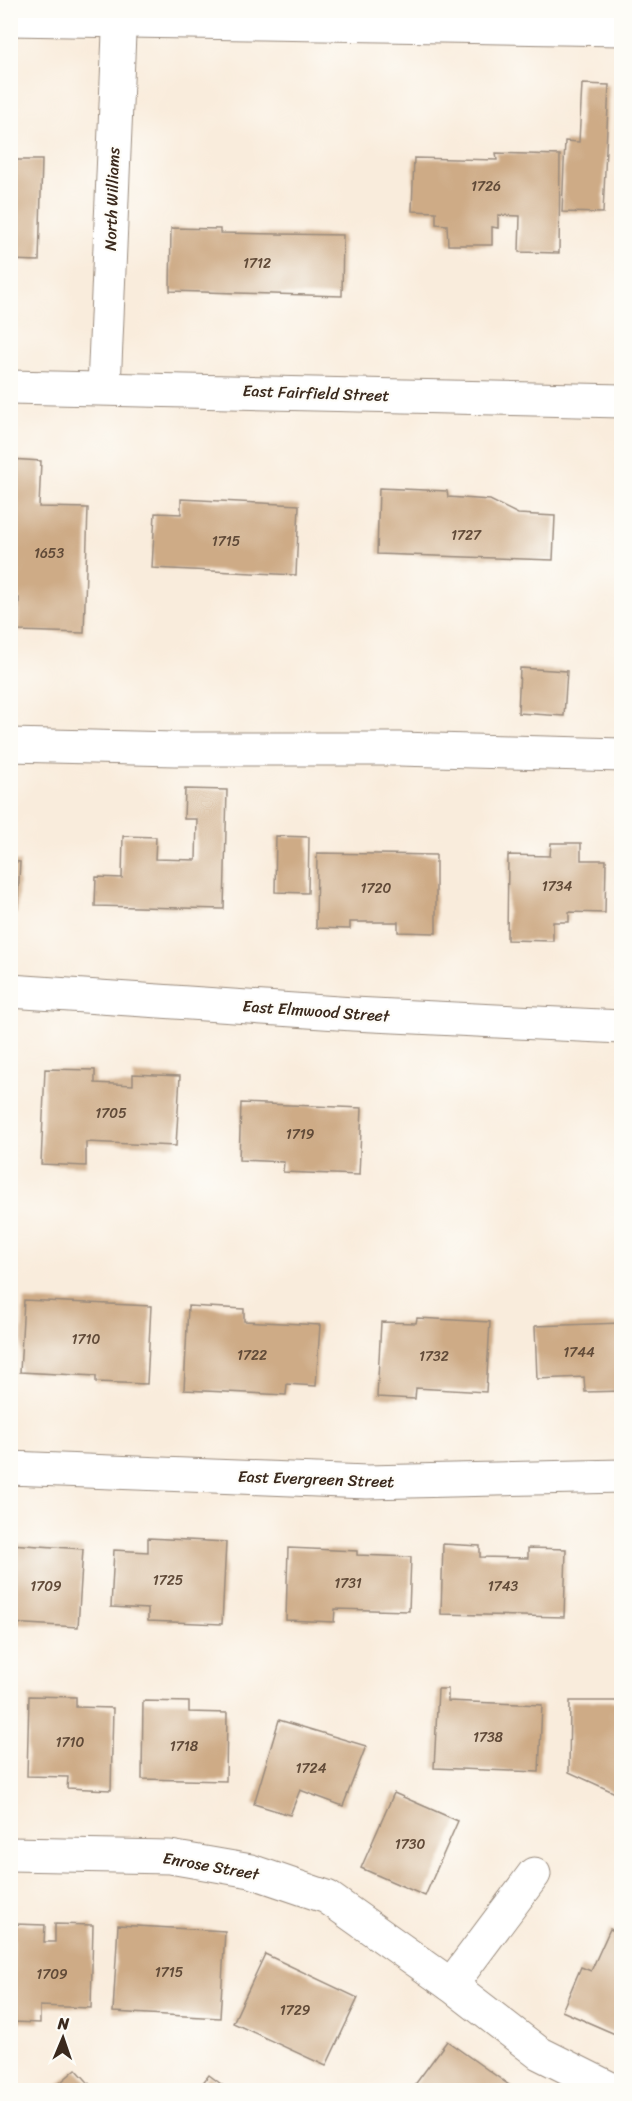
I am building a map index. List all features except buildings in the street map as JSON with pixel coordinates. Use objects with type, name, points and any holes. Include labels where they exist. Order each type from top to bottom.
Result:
[{"type":"street","points":[[10,19],[120,15],[621,29]]},
{"type":"street","name":"North Williams","points":[[104,388],[120,15]]},
{"type":"street","name":"East Fairfield Street","points":[[10,387],[621,400]]},
{"type":"street","points":[[10,745],[175,749],[399,749],[621,755]]},
{"type":"street","name":"East Elmwood Street","points":[[10,991],[353,1014],[621,1027]]},
{"type":"street","name":"East Evergreen Street","points":[[10,1468],[367,1482],[621,1476]]},
{"type":"street","name":"Enrose Street","points":[[10,1854],[170,1857],[250,1871],[327,1897],[451,1985],[539,2053],[611,2090]]},
{"type":"street","points":[[451,1985],[534,1874]]}]
